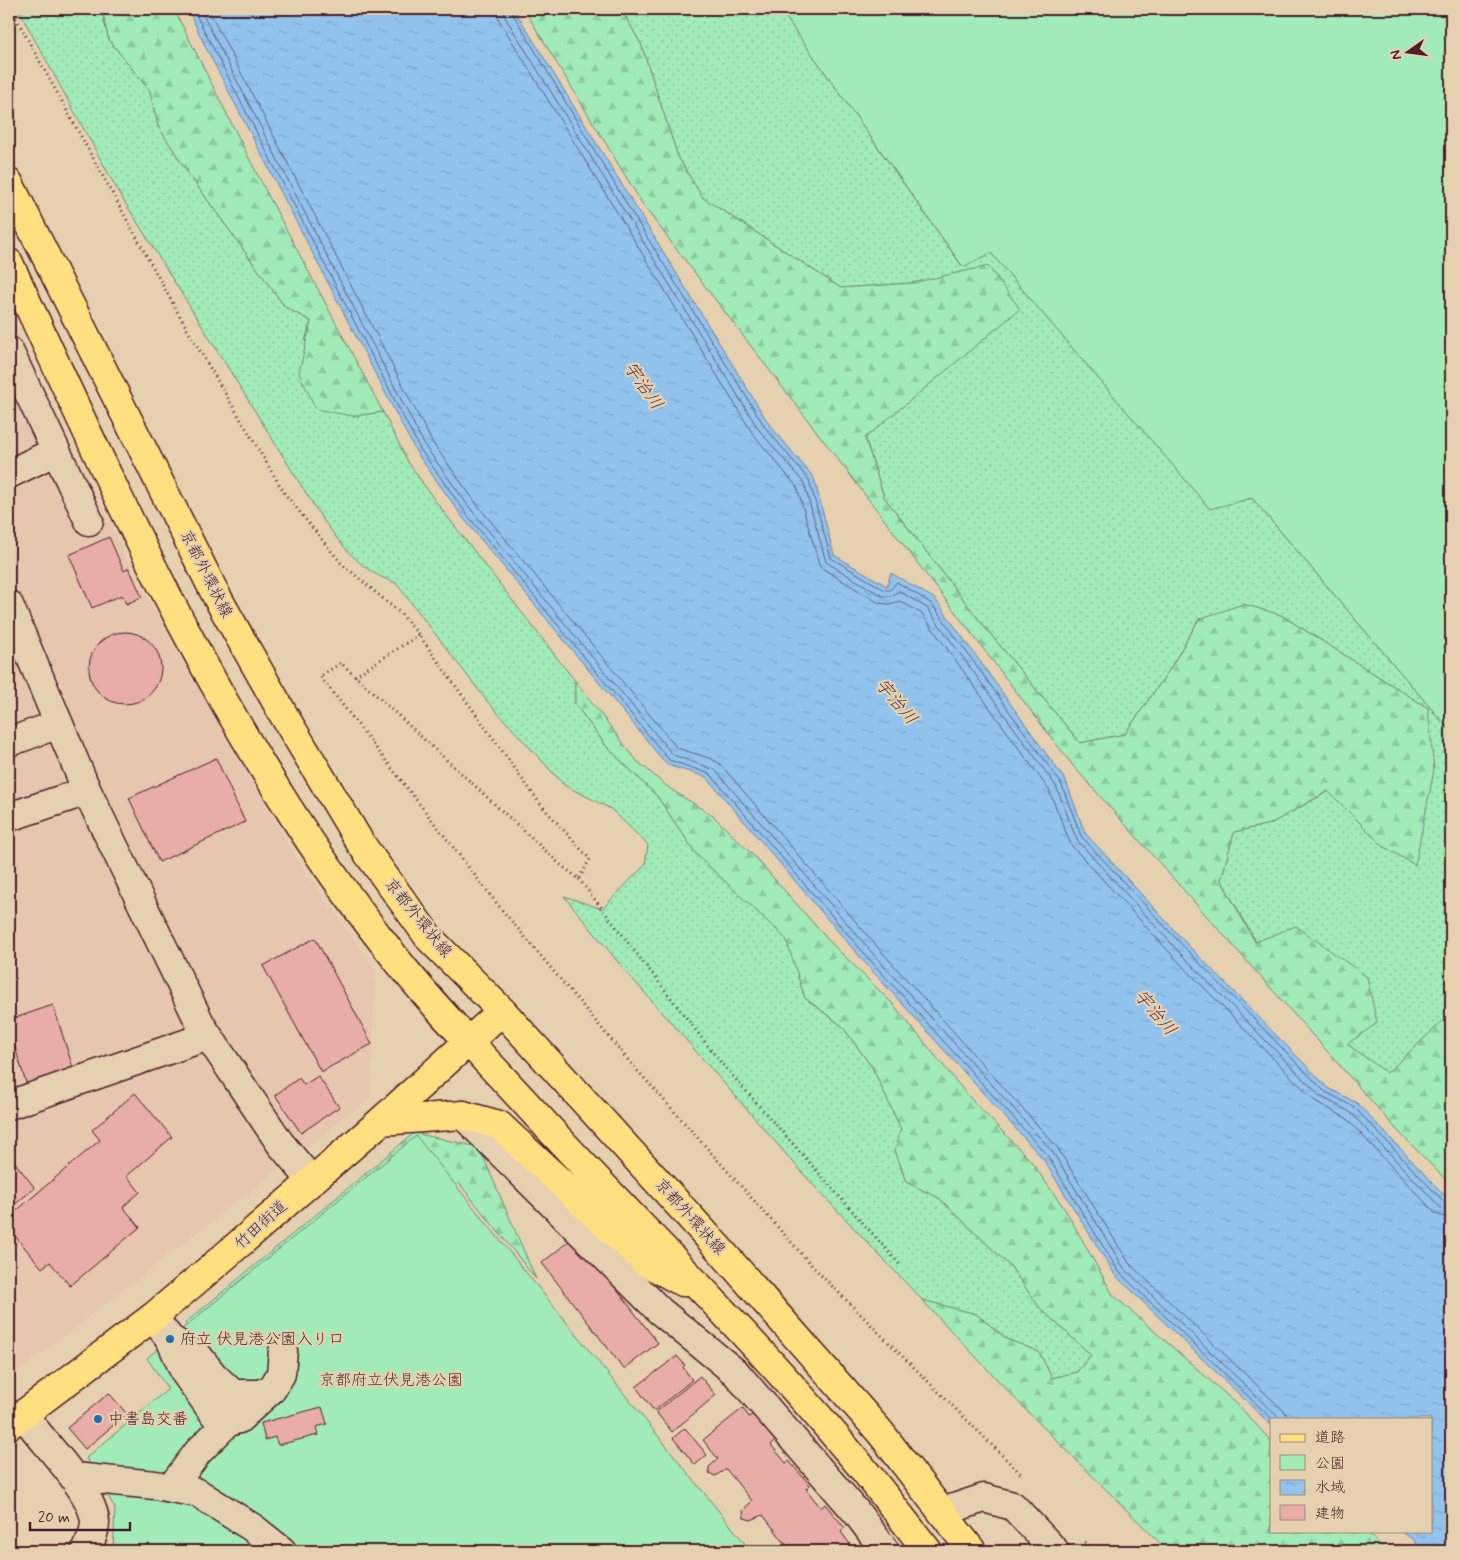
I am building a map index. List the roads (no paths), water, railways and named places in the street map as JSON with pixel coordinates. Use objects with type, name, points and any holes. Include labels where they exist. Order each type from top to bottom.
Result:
[{"type":"main road","name":"京都外環状線","points":[[9,184],[217,597],[286,720],[361,844],[430,939],[502,1011],[740,1273],[880,1432],[972,1551]]},
{"type":"main road","points":[[9,263],[177,616],[249,744],[320,855],[393,956],[470,1042],[762,1354],[849,1451],[928,1551]]},
{"type":"main road","name":"竹田街道","points":[[16,1419],[153,1317],[381,1121],[502,1011]]},
{"type":"main road","points":[[381,1121],[463,1115],[499,1124],[646,1262],[703,1293]]},
{"type":"street","points":[[9,350],[89,521]]},
{"type":"street","points":[[9,474],[56,451]]},
{"type":"street","points":[[10,613],[87,791],[208,1036],[280,1143],[311,1180]]},
{"type":"street","points":[[9,742],[59,724]]},
{"type":"street","points":[[9,817],[87,791]]},
{"type":"street","points":[[9,1104],[208,1036]]},
{"type":"street","points":[[463,1115],[660,1311],[736,1373],[857,1513],[885,1551]]},
{"type":"street","points":[[153,1317],[170,1339],[185,1373],[216,1415],[228,1422]]},
{"type":"street","points":[[170,1339],[199,1357],[233,1394],[259,1394],[272,1389]]},
{"type":"street","points":[[171,1488],[198,1452],[228,1422],[239,1419],[272,1389],[281,1374],[283,1351]]},
{"type":"street","points":[[16,1419],[38,1436],[74,1477],[86,1497],[95,1521],[94,1535],[85,1551]]},
{"type":"street","points":[[74,1477],[171,1488],[198,1494],[253,1528],[282,1551]]},
{"type":"street","points":[[942,1512],[984,1498],[1013,1506],[1055,1551]]},
{"type":"water","name":"宇治川","points":[[188,9],[514,9],[769,424],[814,478],[834,555],[887,586],[891,573],[935,599],[1066,781],[1085,833],[1187,944],[1328,1088],[1357,1103],[1451,1202],[1451,1551],[1422,1551],[1413,1539],[1402,1532],[1432,1532],[1432,1418],[1270,1418],[1270,1424],[1115,1275],[1043,1159],[866,964],[706,777],[667,765],[464,519],[416,452],[206,48]]},
{"type":"place","name":"府立 伏見港公園入り口","points":[[170,1339]]},
{"type":"place","name":"中書島交番","points":[[98,1419]]},
{"type":"park label","name":"京都府立伏見港公園","points":[[391,1380]]}]
